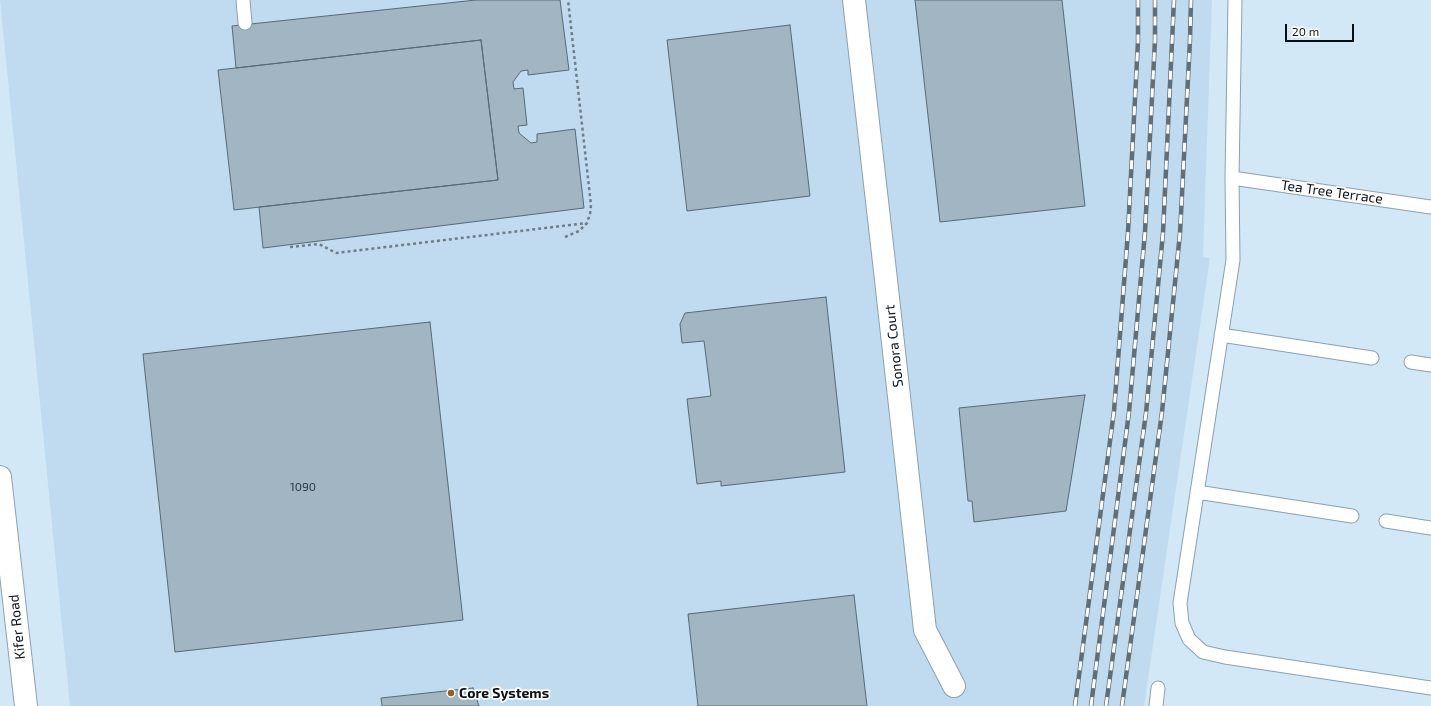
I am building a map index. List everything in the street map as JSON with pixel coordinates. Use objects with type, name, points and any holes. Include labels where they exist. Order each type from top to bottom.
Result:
[{"type":"street","name":"Sonora Court","points":[[854,0],[925,630],[954,686]]},
{"type":"street","name":"Kifer Road","points":[[0,477],[26,706]]},
{"type":"lane","points":[[243,0],[245,23]]},
{"type":"lane","points":[[1236,0],[1232,178],[1233,260],[1180,603],[1182,624],[1189,639],[1203,652],[1225,658],[1431,688]]},
{"type":"lane","name":"Tea Tree Terrace","points":[[1232,178],[1431,207]]},
{"type":"lane","points":[[1221,335],[1372,358]]},
{"type":"lane","points":[[1410,362],[1431,365]]},
{"type":"lane","points":[[1197,492],[1352,516]]},
{"type":"lane","points":[[1386,521],[1431,528]]},
{"type":"lane","points":[[1156,706],[1158,688]]},
{"type":"path","points":[[565,237],[579,231],[587,223],[591,205],[568,0]]},
{"type":"path","points":[[290,247],[319,244],[336,253],[587,223]]},
{"type":"shaded area","points":[[0,0],[1212,0],[1203,257],[1210,258],[1144,706],[70,706]]},
{"type":"building","points":[[476,0],[560,0],[569,70],[528,75],[528,70],[521,71],[513,82],[514,89],[523,88],[527,125],[518,126],[519,133],[531,143],[537,142],[537,134],[575,129],[584,208],[263,248],[259,207],[498,180],[481,40],[236,68],[232,26]]},
{"type":"building","points":[[915,0],[1062,0],[1085,206],[940,222]]},
{"type":"building","points":[[790,25],[810,196],[687,211],[667,40]]},
{"type":"building","points":[[481,40],[498,180],[234,210],[218,70]]},
{"type":"building","points":[[826,297],[845,472],[721,486],[721,481],[697,484],[687,399],[711,396],[704,341],[682,343],[680,324],[685,313]]},
{"type":"building","points":[[430,322],[463,620],[175,652],[143,354]]},
{"type":"building","points":[[1085,395],[1066,511],[974,522],[972,501],[968,501],[959,408]]},
{"type":"building","points":[[854,595],[867,706],[698,706],[688,614]]},
{"type":"building","name":"Core Systems","points":[[473,688],[479,706],[382,706],[381,698]]},
{"type":"railway","points":[[1075,706],[1114,411],[1128,232],[1138,41],[1138,0]]},
{"type":"railway","points":[[1091,706],[1129,412],[1145,232],[1155,40],[1155,0]]},
{"type":"railway","points":[[1106,706],[1146,413],[1163,233],[1174,0]]},
{"type":"railway","points":[[1122,706],[1162,412],[1180,233],[1191,0]]},
{"type":"place","name":"Core Systems","points":[[451,693]]}]
